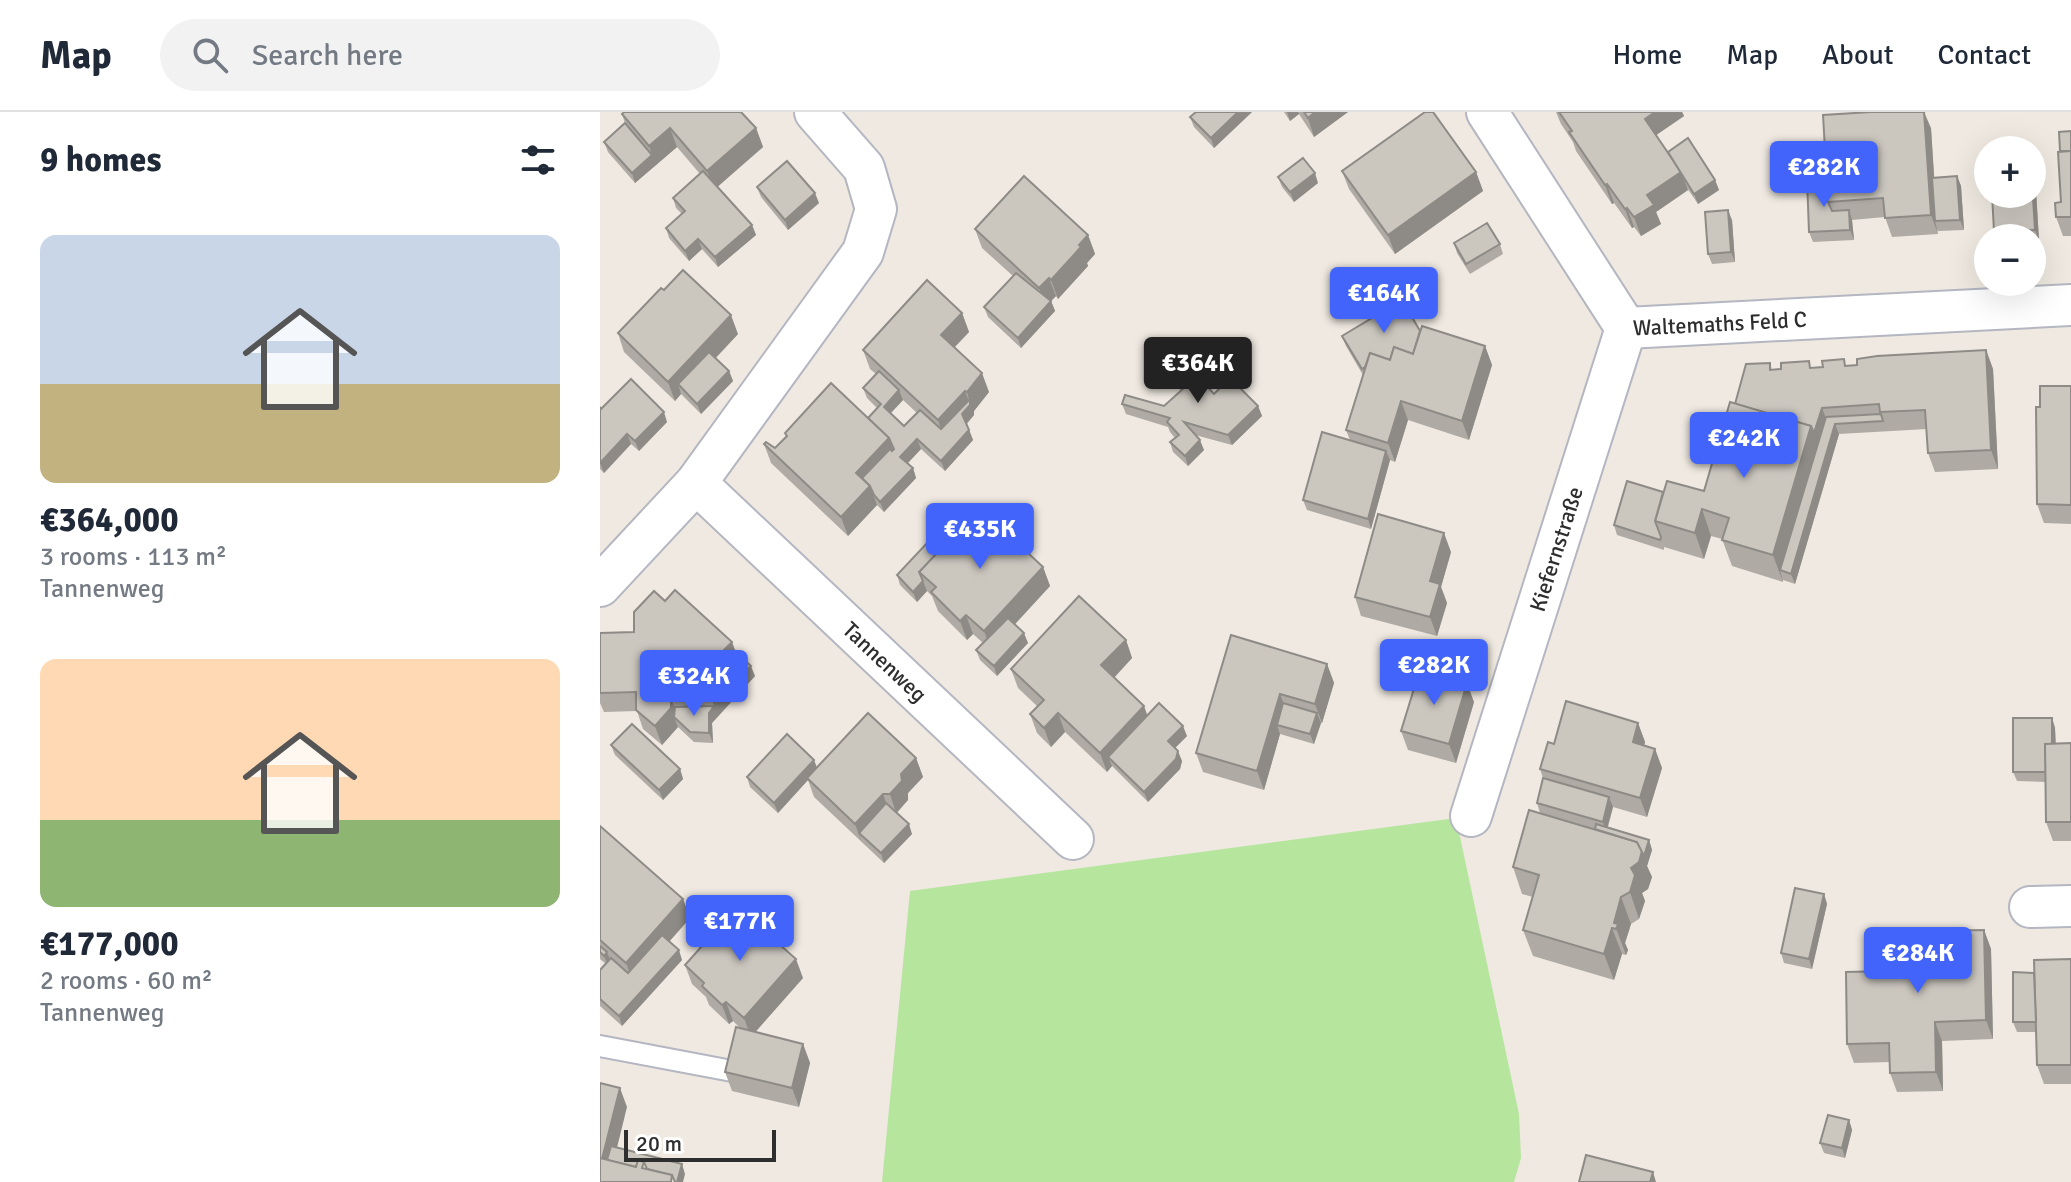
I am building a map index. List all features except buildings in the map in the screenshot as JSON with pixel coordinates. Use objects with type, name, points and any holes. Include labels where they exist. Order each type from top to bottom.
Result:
[{"type":"street","points":[[600,586],[696,483],[863,252],[876,209],[864,168],[815,112]]},
{"type":"street","name":"Waltemaths Feld C","points":[[1487,112],[1626,328],[2071,305]]},
{"type":"street","name":"Kiefernstraße","points":[[1471,816],[1626,328]]},
{"type":"street","name":"Tannenweg","points":[[696,483],[1073,839]]},
{"type":"street","points":[[2030,907],[2071,906]]},
{"type":"lane","points":[[600,1046],[732,1071]]},
{"type":"green space","points":[[1456,818],[1519,1114],[1521,1158],[1514,1182],[882,1182],[910,891]]}]
